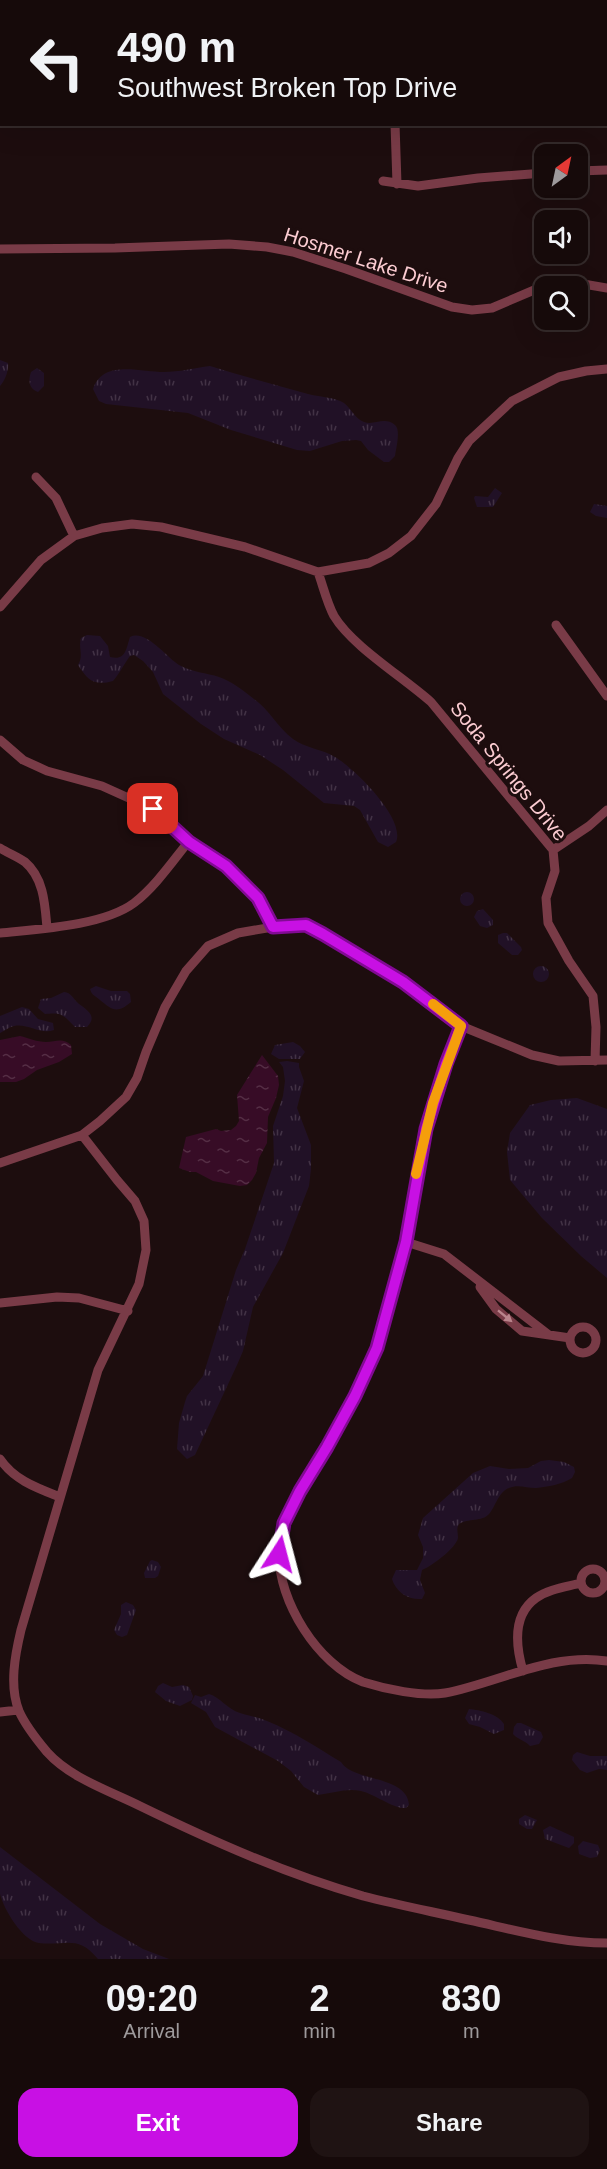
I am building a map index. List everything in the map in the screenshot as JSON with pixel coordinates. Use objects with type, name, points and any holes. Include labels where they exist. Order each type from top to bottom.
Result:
[{"type":"street","points":[[395,126],[397,184]]},
{"type":"street","points":[[588,171],[607,170]]},
{"type":"street","points":[[383,181],[418,186],[534,174]]},
{"type":"street","name":"Hosmer Lake Drive","points":[[0,249],[229,244],[267,247],[293,252],[346,268],[452,307],[472,310],[492,308],[553,282],[566,281],[607,288]]},
{"type":"street","points":[[0,607],[41,560],[74,536],[102,528],[132,525],[161,527],[245,547],[318,572],[369,563],[389,553],[411,536],[436,504],[458,458],[469,441],[512,401],[559,377],[607,369]]},
{"type":"street","points":[[36,477],[56,498],[74,536]]},
{"type":"street","name":"Soda Springs Drive","points":[[318,572],[334,616],[354,640],[411,683],[431,702],[553,850],[555,871],[546,898],[548,923],[569,961],[593,996],[596,1027],[595,1061]]},
{"type":"street","points":[[556,625],[607,696]]},
{"type":"street","points":[[0,740],[23,760],[47,771],[102,786],[153,809],[189,842],[226,866],[258,898],[273,927]]},
{"type":"street","points":[[553,850],[589,826],[607,810]]},
{"type":"street","points":[[0,933],[47,928],[109,915],[133,904],[189,842]]},
{"type":"street","points":[[0,848],[25,862],[36,875],[45,899],[47,928]]},
{"type":"street","points":[[0,1163],[82,1135],[126,1097],[137,1078],[165,1006],[186,971],[208,946],[238,933],[273,927],[306,925],[403,982],[461,1026],[532,1055],[558,1061],[607,1060]]},
{"type":"street","points":[[461,1026],[446,1064],[426,1129],[406,1242],[377,1348],[355,1396],[284,1523],[279,1554],[284,1590],[300,1623],[324,1656],[340,1669],[361,1681],[389,1689],[443,1694],[569,1660],[607,1661]]},
{"type":"street","points":[[82,1135],[135,1201],[144,1221],[146,1250],[140,1284],[98,1370],[21,1630],[14,1659],[18,1710],[49,1754],[66,1768],[94,1784],[226,1846],[364,1896],[552,1939],[607,1943]]},
{"type":"street","points":[[406,1242],[444,1254],[549,1335],[570,1338]]},
{"type":"street","points":[[0,1303],[57,1297],[79,1298],[128,1311]]},
{"type":"street","points":[[0,1459],[15,1476],[34,1487],[60,1497]]},
{"type":"street","points":[[523,1671],[517,1651],[517,1634],[527,1607],[536,1598],[552,1590],[581,1583]]},
{"type":"street","points":[[0,1712],[18,1710]]},
{"type":"green space","points":[[0,360],[8,363],[8,366],[0,386]]},
{"type":"green space","points":[[210,366],[340,401],[364,422],[391,422],[398,431],[395,456],[389,462],[384,462],[368,450],[361,441],[356,440],[342,441],[310,451],[297,450],[231,430],[188,413],[106,404],[99,401],[93,389],[98,380],[114,370],[170,372]]},
{"type":"green space","points":[[37,368],[44,373],[44,386],[38,392],[31,387],[30,381],[31,372]]},
{"type":"green space","points":[[495,488],[502,493],[493,507],[477,507],[475,496],[488,497]]},
{"type":"green space","points":[[594,504],[607,506],[607,518],[590,512]]},
{"type":"green space","points":[[87,635],[100,636],[108,646],[110,657],[115,658],[122,656],[130,637],[143,637],[179,665],[219,677],[237,686],[259,703],[293,739],[335,757],[354,772],[386,808],[397,832],[396,842],[388,847],[378,842],[360,810],[354,806],[324,803],[260,755],[224,739],[201,724],[163,694],[153,672],[134,655],[130,656],[113,681],[101,683],[92,681],[78,665],[81,658],[81,638]]},
{"type":"green space","points":[[467,892],[472,894],[474,899],[472,904],[467,906],[462,904],[460,899],[462,894]]},
{"type":"green space","points":[[483,909],[493,920],[493,925],[487,928],[480,926],[474,917],[477,911]]},
{"type":"green space","points":[[507,933],[521,947],[522,950],[518,955],[512,955],[498,943],[498,935]]},
{"type":"green space","points":[[541,966],[549,974],[541,982],[533,974]]},
{"type":"green space","points":[[96,986],[111,991],[127,991],[131,1002],[122,1008],[111,1008],[92,993],[90,989]]},
{"type":"green space","points":[[64,992],[71,995],[90,1014],[92,1020],[87,1027],[75,1027],[62,1015],[45,1014],[38,1008],[41,999],[51,998]]},
{"type":"green space","points":[[22,1007],[29,1009],[38,1019],[53,1023],[54,1030],[44,1031],[19,1026],[0,1033],[0,1016]]},
{"type":"green space","points":[[293,1042],[305,1052],[300,1059],[279,1059],[271,1054],[275,1045]]},
{"type":"green space","points":[[279,1062],[299,1063],[304,1081],[297,1108],[311,1145],[309,1186],[283,1253],[253,1307],[243,1351],[237,1365],[195,1455],[187,1459],[177,1449],[179,1423],[187,1396],[203,1376],[236,1270],[274,1163],[273,1126],[283,1096],[285,1081],[283,1067]]},
{"type":"green space","points":[[577,1098],[607,1109],[607,1278],[542,1218],[510,1180],[507,1152],[510,1133],[530,1105],[551,1100]]},
{"type":"green space","points":[[541,1461],[564,1462],[574,1467],[575,1472],[572,1478],[560,1484],[545,1487],[515,1486],[505,1490],[486,1516],[459,1524],[458,1538],[453,1547],[422,1570],[420,1580],[425,1593],[422,1599],[407,1597],[396,1588],[392,1579],[396,1570],[417,1570],[423,1558],[423,1547],[418,1535],[423,1518],[473,1473],[490,1466],[509,1469],[528,1468]]},
{"type":"green space","points":[[152,1560],[158,1562],[161,1567],[158,1576],[145,1578],[144,1573]]},
{"type":"green space","points":[[126,1602],[133,1605],[136,1610],[127,1635],[122,1637],[114,1630],[121,1614],[121,1605]]},
{"type":"green space","points":[[163,1683],[172,1687],[183,1685],[189,1687],[193,1696],[192,1700],[180,1706],[166,1701],[155,1692]]},
{"type":"green space","points":[[209,1694],[235,1711],[277,1725],[296,1735],[356,1773],[390,1783],[406,1795],[409,1805],[401,1808],[356,1790],[318,1795],[304,1787],[291,1771],[278,1761],[215,1727],[206,1712],[191,1703],[195,1695],[201,1697]]},
{"type":"green space","points":[[469,1709],[498,1718],[504,1724],[504,1730],[494,1734],[469,1724],[465,1718]]},
{"type":"green space","points":[[517,1723],[541,1732],[543,1737],[539,1744],[530,1746],[515,1736],[514,1727]]},
{"type":"green space","points":[[577,1752],[590,1756],[607,1756],[607,1770],[599,1769],[587,1773],[580,1770],[572,1760],[573,1755]]},
{"type":"green space","points":[[525,1815],[537,1820],[532,1829],[519,1824],[519,1819]]},
{"type":"green space","points":[[550,1826],[574,1837],[574,1843],[569,1848],[545,1839],[543,1830]]},
{"type":"green space","points":[[583,1841],[598,1845],[600,1850],[597,1857],[590,1858],[579,1854],[578,1846]]},
{"type":"green space","points":[[0,1847],[100,1924],[143,1949],[169,1959],[98,1959],[84,1946],[77,1944],[48,1944],[33,1941],[15,1924],[2,1901]]},
{"type":"water","points":[[20,1036],[43,1042],[65,1041],[71,1045],[72,1054],[59,1062],[37,1070],[24,1079],[16,1082],[0,1082],[0,1040]]},
{"type":"water","points":[[262,1055],[278,1076],[279,1085],[268,1117],[267,1143],[252,1180],[247,1185],[240,1186],[213,1181],[196,1172],[179,1168],[186,1137],[216,1129],[231,1130],[236,1126],[239,1121],[237,1095]]},
{"type":"slow traffic","points":[[416,1174],[433,1103],[461,1026],[433,1004]]},
{"type":"route","points":[[153,809],[189,842],[226,866],[258,898],[273,927],[306,925],[341,943],[403,982],[461,1026],[446,1064],[426,1129],[406,1242],[377,1348],[355,1396],[284,1523],[279,1554]]}]
